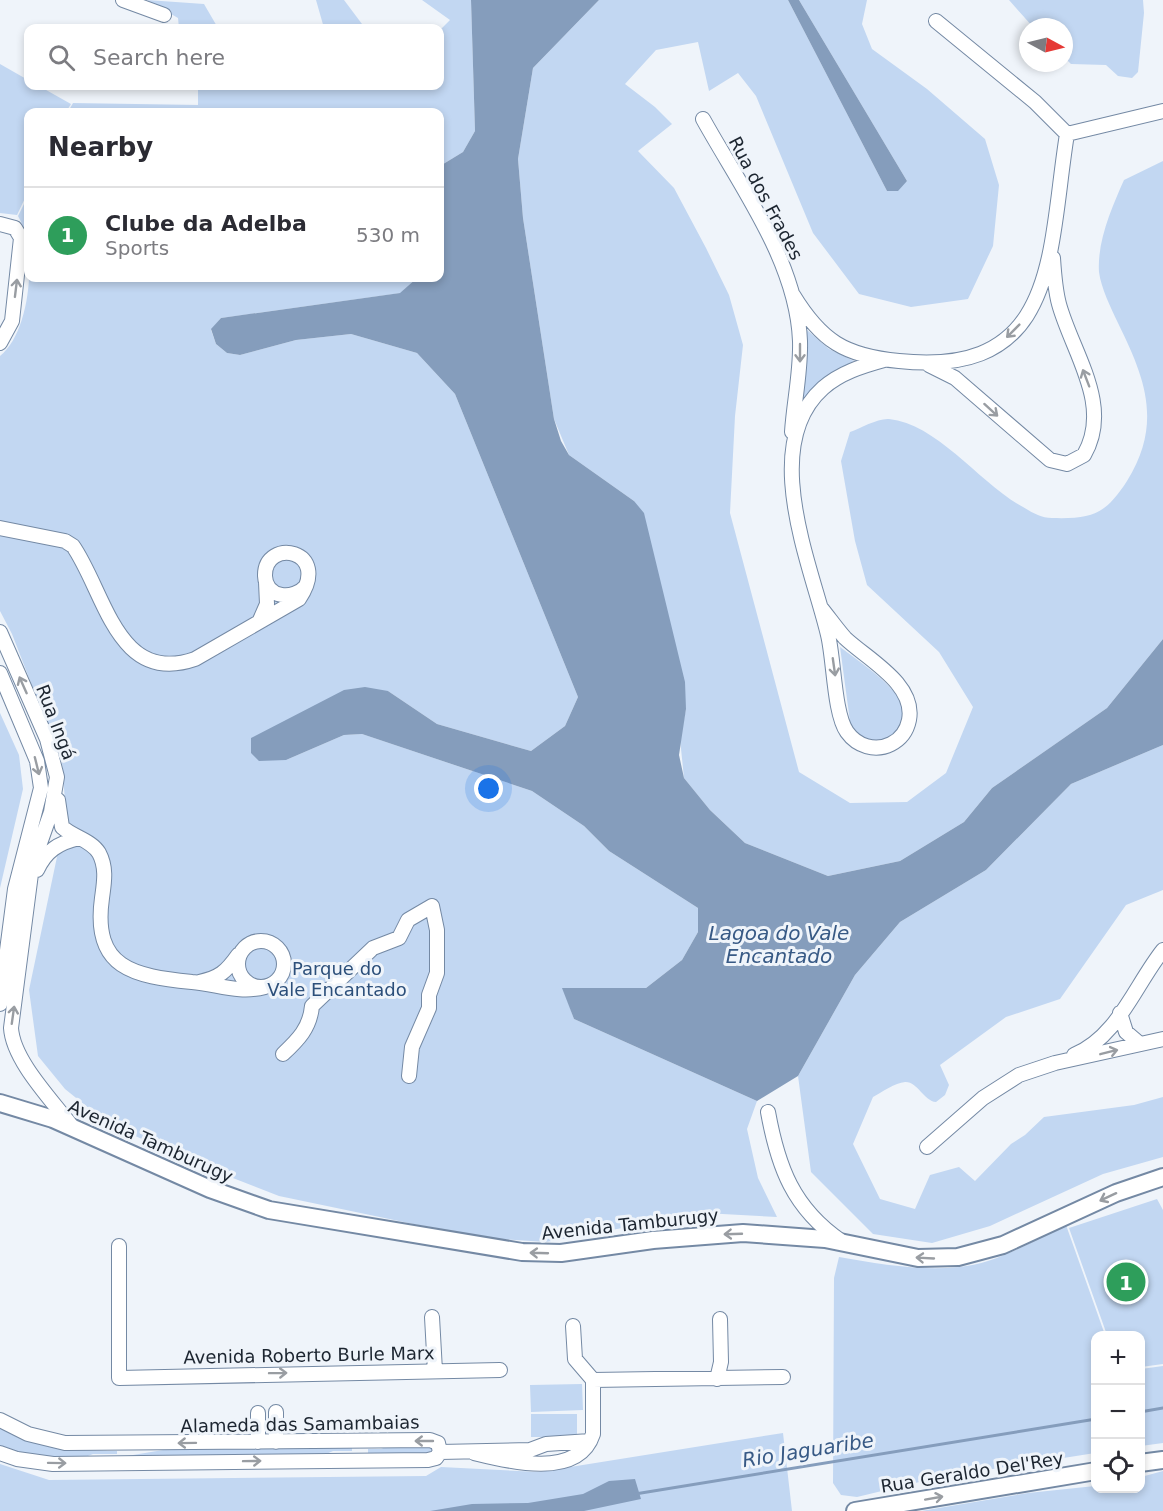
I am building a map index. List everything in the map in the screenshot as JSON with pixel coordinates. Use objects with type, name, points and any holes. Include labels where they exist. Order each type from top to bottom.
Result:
[{"type":"main road","name":"Avenida Tamburugy","points":[[0,1103],[32,1111],[210,1189],[269,1210],[498,1250],[561,1253],[653,1240],[743,1233],[843,1243],[918,1258],[958,1257],[1003,1245],[1116,1193],[1163,1177]]},
{"type":"main road","points":[[1145,1462],[1163,1460]]},
{"type":"main road","name":"Rua Geraldo Del'Rey","points":[[855,1511],[1091,1472]]},
{"type":"street","points":[[123,0],[141,3],[164,15]]},
{"type":"street","points":[[936,21],[1035,102],[1067,134]]},
{"type":"street","points":[[1067,134],[1163,111]]},
{"type":"street","name":"Rua dos Frades","points":[[703,119],[776,250],[805,327],[800,360],[802,404],[792,450],[792,471],[798,524],[831,643],[841,721],[855,741],[878,748],[890,744],[900,738],[907,727],[909,702],[895,681],[844,637],[822,609]]},
{"type":"street","points":[[802,404],[855,368],[884,360],[927,364],[968,359],[989,351],[1011,335],[1035,303],[1043,284],[1052,241],[1067,134]]},
{"type":"street","points":[[0,224],[15,228],[21,238],[13,314],[2,338]]},
{"type":"street","points":[[927,364],[964,386],[1038,453],[1050,460],[1067,464],[1084,455],[1093,434],[1094,400],[1059,303],[1052,241]]},
{"type":"street","points":[[1035,303],[1043,301],[1059,303]]},
{"type":"street","name":"Rua dos Frades","points":[[805,327],[856,353],[884,360]]},
{"type":"street","points":[[855,368],[859,361],[856,353]]},
{"type":"street","points":[[964,386],[968,359]]},
{"type":"street","points":[[4,531],[65,541],[73,546],[122,639],[149,659],[172,663],[189,661],[207,653],[299,599],[306,586],[309,572],[307,564],[297,554],[283,552],[270,560],[265,573],[267,604],[260,620]]},
{"type":"street","points":[[266,580],[274,592],[288,597],[295,595],[306,586]]},
{"type":"street","name":"Rua Ingá","points":[[0,632],[47,739],[57,777],[51,812],[32,866],[11,1028],[12,1042],[21,1059],[73,1128]]},
{"type":"street","points":[[831,643],[844,637]]},
{"type":"street","name":"Rua Ingá","points":[[0,673],[37,761],[41,788],[15,889],[0,1004]]},
{"type":"street","points":[[57,777],[60,821],[68,832],[91,845],[102,860],[105,879],[100,933],[114,959],[124,967],[144,976],[197,982],[218,978],[249,944],[265,940],[279,948],[285,964],[279,979],[265,987],[247,990],[206,986],[197,982]]},
{"type":"street","points":[[30,891],[37,869],[50,850],[67,841],[79,838]]},
{"type":"street","points":[[283,1054],[301,1038],[311,1018],[312,1006],[373,948],[399,938],[408,920],[432,906],[437,930],[437,973],[429,995],[429,1008],[412,1047],[409,1076]]},
{"type":"street","points":[[242,950],[238,967],[241,976],[255,987],[265,987]]},
{"type":"street","points":[[1055,1063],[1098,1041],[1163,950]]},
{"type":"street","points":[[1120,1013],[1125,1032],[1140,1044]]},
{"type":"street","points":[[927,1147],[983,1098],[1004,1083],[1035,1068],[1163,1039]]},
{"type":"street","points":[[768,1112],[781,1170],[805,1209],[823,1229],[843,1243]]},
{"type":"street","name":"Avenida Roberto Burle Marx","points":[[119,1246],[119,1378],[500,1370]]},
{"type":"street","points":[[432,1317],[435,1371]]},
{"type":"street","points":[[717,1379],[721,1362],[720,1319]]},
{"type":"street","points":[[474,1453],[505,1461],[550,1464],[568,1458],[590,1441],[593,1434],[593,1380],[575,1359],[573,1326]]},
{"type":"street","points":[[593,1380],[783,1377]]},
{"type":"street","points":[[593,1406],[616,1381]]},
{"type":"street","points":[[276,1412],[276,1442]]},
{"type":"street","points":[[258,1413],[258,1442]]},
{"type":"street","name":"Alameda das Samambaias","points":[[0,1420],[11,1427],[46,1440],[121,1444],[435,1441],[438,1443],[440,1452],[432,1460],[53,1464],[17,1459],[0,1453]]},
{"type":"street","points":[[440,1452],[474,1453],[536,1448],[546,1443],[590,1441]]},
{"type":"street","points":[[360,1442],[360,1460]]},
{"type":"street","points":[[121,1444],[121,1463]]},
{"type":"street","points":[[536,1448],[536,1464]]},
{"type":"green space","points":[[147,0],[204,4],[216,24],[179,24],[178,18]]},
{"type":"green space","points":[[316,0],[344,0],[362,24],[323,24]]},
{"type":"green space","points":[[422,0],[471,0],[475,131],[463,152],[444,164],[444,108],[70,108],[73,103],[198,105],[198,90],[444,90],[444,26],[450,20]]},
{"type":"green space","points":[[599,0],[788,0],[887,191],[907,181],[799,0],[867,0],[862,24],[872,49],[927,89],[985,139],[999,185],[993,246],[968,299],[911,307],[859,294],[813,233],[756,96],[738,73],[709,91],[698,42],[656,50],[625,84],[655,107],[672,124],[638,151],[674,188],[729,295],[743,345],[735,416],[730,513],[799,772],[850,803],[907,802],[946,773],[973,707],[939,652],[867,585],[855,541],[841,461],[850,432],[885,419],[907,423],[942,443],[1007,497],[1041,516],[1052,518],[1088,516],[1104,508],[1127,481],[1138,460],[1145,440],[1147,420],[1146,401],[1136,363],[1102,285],[1099,272],[1100,248],[1110,213],[1124,180],[1163,161],[1163,639],[1107,708],[992,788],[964,822],[900,861],[828,876],[745,843],[710,810],[684,778],[680,739],[686,709],[634,501],[569,455],[554,419],[523,218],[518,159],[533,68]]},
{"type":"green space","points":[[1009,0],[1143,0],[1144,13],[1138,72],[1132,78],[1118,76],[1106,65],[1073,64],[1073,18],[1025,18]]},
{"type":"green space","points":[[0,64],[24,78],[24,90],[46,90],[71,104],[68,108],[24,108],[24,200],[17,215],[0,213]]},
{"type":"green space","points":[[24,204],[24,231],[18,216]]},
{"type":"green space","name":"Parque do Vale Encantado","points":[[29,282],[413,282],[401,293],[221,318],[211,330],[216,344],[227,353],[240,355],[296,340],[351,334],[417,353],[455,394],[578,697],[565,726],[531,751],[437,724],[388,691],[286,760],[344,735],[362,734],[532,791],[584,826],[609,851],[698,908],[698,932],[682,960],[646,988],[563,988],[574,1019],[757,1101],[747,1129],[758,1178],[777,1217],[704,1213],[546,1242],[499,1239],[279,1196],[184,1159],[106,1122],[65,1089],[38,1056],[29,990],[66,814],[62,763],[12,634],[0,611],[0,356],[19,329]]},
{"type":"green space","points":[[807,330],[829,349],[854,361],[823,379],[803,401]]},
{"type":"green space","points":[[840,647],[876,674],[899,699],[904,709],[903,716],[896,732],[890,737],[884,740],[871,740],[851,729]]},
{"type":"green space","points":[[0,713],[19,755],[23,789],[0,888]]},
{"type":"green space","points":[[1163,745],[1163,890],[1126,905],[1060,999],[1006,1017],[940,1065],[949,1085],[945,1095],[936,1102],[913,1085],[905,1082],[873,1097],[853,1144],[880,1199],[915,1209],[930,1175],[959,1167],[975,1181],[1011,1144],[1025,1135],[1044,1117],[1134,1105],[1163,1097],[1163,1157],[1103,1174],[990,1226],[932,1243],[873,1234],[811,1172],[798,1076],[855,975],[900,922],[986,870],[1071,784]]},
{"type":"green space","points":[[1157,1199],[1163,1210],[1163,1364],[1145,1366],[1145,1331],[1106,1331],[1069,1228]]},
{"type":"green space","points":[[1066,1225],[1104,1331],[1091,1331],[1091,1454],[936,1478],[857,1497],[841,1495],[833,1483],[834,1278],[839,1257],[884,1264],[944,1268],[973,1265],[1000,1257]]},
{"type":"green space","points":[[1163,1366],[1163,1443],[1145,1445],[1145,1385],[1145,1368]]},
{"type":"green space","points":[[582,1384],[583,1410],[531,1412],[530,1385]]},
{"type":"green space","points":[[531,1414],[577,1414],[577,1437],[531,1437]]},
{"type":"green space","points":[[0,1426],[57,1445],[117,1451],[117,1454],[93,1454],[80,1459],[26,1457],[0,1447]]},
{"type":"green space","points":[[783,1433],[792,1511],[0,1511],[0,1464],[49,1480],[426,1476],[441,1467],[539,1472]]},
{"type":"green space","points":[[396,1443],[430,1444],[435,1448],[429,1453],[368,1453],[368,1449],[381,1449]]},
{"type":"green space","points":[[352,1447],[352,1451],[333,1451],[322,1456],[127,1456],[163,1450]]},
{"type":"green space","points":[[1163,1471],[1163,1511],[921,1511],[1028,1493],[1091,1486],[1091,1493],[1145,1493],[1145,1476]]},
{"type":"water","name":"Lagoa do Vale Encantado","points":[[471,0],[599,0],[533,68],[518,159],[523,218],[554,419],[561,441],[569,455],[634,501],[644,513],[685,682],[686,709],[679,755],[684,778],[710,810],[745,843],[828,876],[900,861],[964,822],[992,788],[1107,708],[1163,639],[1163,745],[1071,784],[986,870],[900,922],[855,975],[798,1076],[757,1101],[574,1019],[562,988],[646,988],[682,960],[698,932],[698,908],[609,851],[584,826],[532,791],[362,734],[344,735],[286,760],[259,761],[251,753],[251,738],[344,690],[365,687],[388,691],[437,724],[531,751],[565,726],[578,697],[455,394],[417,353],[351,334],[296,340],[240,355],[227,353],[216,344],[211,329],[221,318],[400,293],[412,282],[444,282],[444,164],[463,152],[475,131]]},
{"type":"water","points":[[788,0],[799,0],[907,181],[898,191],[887,191]]},
{"type":"water","points":[[635,1479],[641,1499],[584,1511],[430,1511],[472,1504],[528,1503],[583,1494],[609,1481]]},
{"type":"waterway","name":"Rio Jaguaribe","points":[[1145,1411],[1163,1408]]},
{"type":"waterway","name":"Rio Jaguaribe","points":[[635,1494],[1091,1420]]},
{"type":"place","name":"Clube da Adelba","points":[[1126,1282]]}]
